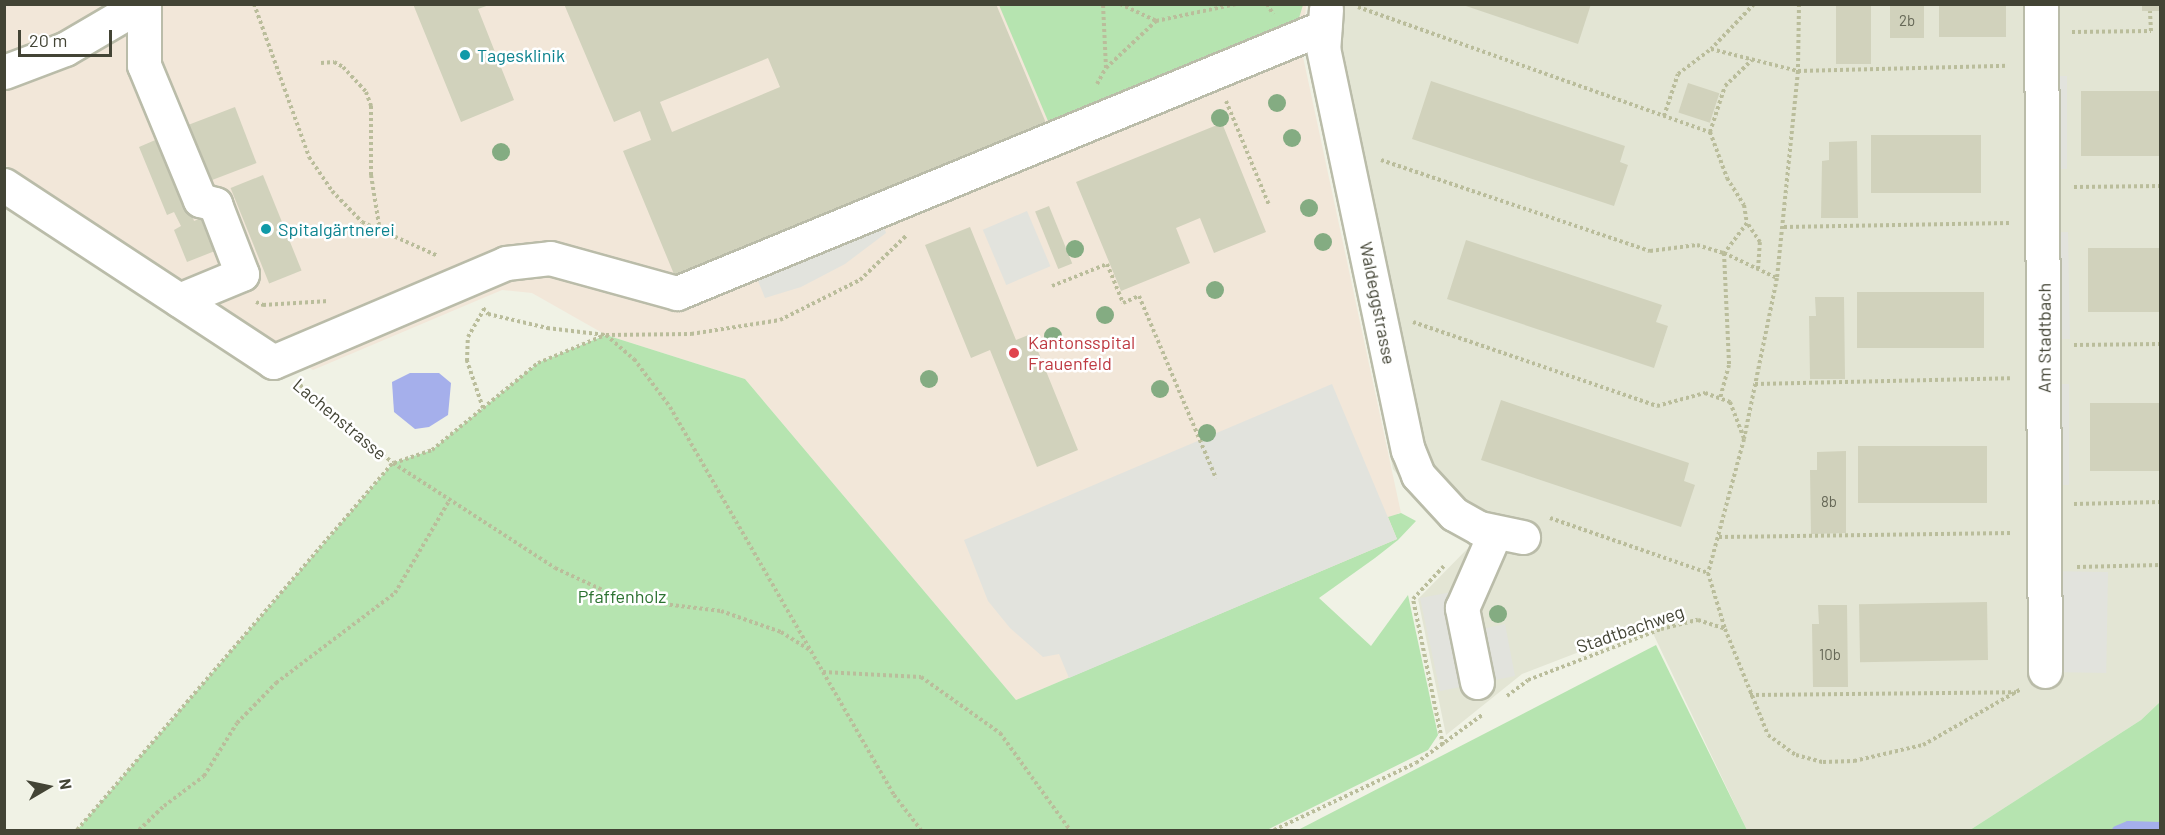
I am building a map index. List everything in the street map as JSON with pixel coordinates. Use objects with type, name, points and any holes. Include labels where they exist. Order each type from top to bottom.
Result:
[{"type":"street","points":[[4,72],[66,49],[143,4]]},
{"type":"street","points":[[143,4],[141,47],[144,65],[200,200],[215,204],[242,274],[179,300]]},
{"type":"street","points":[[4,185],[273,362],[506,263],[550,258],[677,293],[1214,72],[1325,16]]},
{"type":"street","name":"Waldeggstrasse","points":[[1325,16],[1323,48],[1381,311],[1402,424],[1418,475],[1454,514],[1509,535]]},
{"type":"street","name":"Am Stadtbach","points":[[2042,18],[2045,671]]},
{"type":"street","points":[[1489,698],[1462,608],[1509,535]]},
{"type":"path","points":[[254,4],[309,157],[332,191],[362,222],[380,232],[431,251],[456,269],[488,314],[547,328],[606,335],[634,359],[670,407],[894,795],[921,831]]},
{"type":"path","points":[[1103,4],[1105,44]]},
{"type":"path","points":[[1120,4],[1156,21]]},
{"type":"path","points":[[1106,68],[1156,21],[1237,4]]},
{"type":"path","points":[[1352,4],[1710,132]]},
{"type":"path","points":[[1664,116],[1678,74],[1711,49],[1754,4]]},
{"type":"path","points":[[1799,4],[1798,71],[1784,227],[1777,278],[1744,439],[1708,573],[1725,629],[1750,695],[1775,741],[1796,755],[1823,762],[1854,761],[1923,745],[2016,692],[2045,671]]},
{"type":"path","points":[[2042,18],[2151,31],[2150,11]]},
{"type":"path","points":[[1711,49],[1798,71],[2001,66]]},
{"type":"path","points":[[1753,59],[1725,86],[1710,132],[1727,178],[1744,205],[1747,223],[1760,242],[1758,269]]},
{"type":"path","points":[[321,63],[334,62],[343,67],[366,92],[371,106],[371,175],[380,232]]},
{"type":"path","points":[[1214,72],[1269,205]]},
{"type":"path","points":[[1345,148],[1650,251],[1697,245],[1724,253],[1777,278]]},
{"type":"path","points":[[2097,187],[2160,186]]},
{"type":"path","points":[[1720,398],[1729,365],[1724,253],[1747,223]]},
{"type":"path","points":[[1784,227],[2004,224]]},
{"type":"path","points":[[1053,286],[1107,264],[1123,303],[1139,296],[1216,478]]},
{"type":"path","points":[[217,285],[263,305],[340,300]]},
{"type":"path","points":[[483,408],[467,361],[468,337],[484,308]]},
{"type":"path","points":[[1381,311],[1657,406],[1705,393],[1720,398],[1730,402],[1744,439]]},
{"type":"path","points":[[393,463],[432,450],[538,363],[606,335]]},
{"type":"path","points":[[2104,344],[2160,344]]},
{"type":"path","name":"Lachenstrasse","points":[[77,831],[393,463],[273,362]]},
{"type":"path","points":[[1755,384],[2005,378]]},
{"type":"path","points":[[393,463],[555,568],[622,599],[721,611],[781,632],[811,651]]},
{"type":"path","points":[[139,831],[164,806],[204,776],[237,723],[276,683],[395,593],[449,501]]},
{"type":"path","points":[[2107,503],[2160,502]]},
{"type":"path","points":[[1509,535],[1535,513],[1708,573]]},
{"type":"path","points":[[1719,537],[2045,533]]},
{"type":"path","points":[[2045,568],[2160,566]]},
{"type":"path","name":"Stadtbachweg","points":[[1274,831],[1416,763],[1489,698],[1528,680],[1661,629],[1698,620],[1725,629]]},
{"type":"path","points":[[823,672],[921,677],[1000,733],[1070,831]]},
{"type":"path","points":[[1750,695],[2016,692]]},
{"type":"shaded area","name":"Kantonsspital Frauenfeld","points":[[4,5],[1306,5],[1302,52],[1401,513],[1398,513],[1398,539],[1016,700],[745,379],[606,335],[532,293],[502,290],[313,370],[5,165]]},
{"type":"shaded area","points":[[1308,5],[2160,5],[2160,702],[2141,720],[1970,830],[1747,830],[1649,625],[1522,674],[1446,735],[1418,599],[1475,541],[1427,509],[1393,469],[1305,51]]},
{"type":"shaded area","points":[[2055,76],[2067,76],[2067,169],[2055,169]]},
{"type":"shaded area","points":[[1027,211],[1050,266],[1006,285],[983,230]]},
{"type":"shaded area","points":[[881,218],[886,233],[845,264],[801,287],[765,298],[754,271]]},
{"type":"shaded area","points":[[2057,232],[2068,232],[2070,339],[2059,339]]},
{"type":"shaded area","points":[[1332,384],[1397,539],[1069,678],[1059,654],[1043,657],[1010,628],[988,601],[964,540]]},
{"type":"shaded area","points":[[2058,384],[2069,384],[2069,485],[2058,485]]},
{"type":"shaded area","points":[[2049,571],[2108,572],[2106,673],[2047,672]]},
{"type":"shaded area","points":[[1457,591],[1482,629],[1505,624],[1515,676],[1440,691],[1420,598]]},
{"type":"green space","points":[[999,5],[1303,5],[1299,18],[1048,121]]},
{"type":"green space","name":"Pfaffenholz","points":[[606,335],[745,379],[1016,700],[1397,539],[1388,517],[1401,513],[1416,521],[1398,540],[1319,598],[1371,646],[1408,595],[1438,735],[1428,750],[1267,830],[77,830],[393,463],[432,450],[538,363]]},
{"type":"green space","points":[[1656,645],[1747,830],[1298,830]]},
{"type":"green space","points":[[2160,702],[2160,830],[1970,830],[2141,720]]},
{"type":"water","points":[[410,373],[439,373],[451,383],[448,415],[429,427],[415,429],[394,412],[392,382]]},
{"type":"building","name":"Tagesklinik","points":[[413,4],[489,5],[478,9],[514,100],[461,122]]},
{"type":"building","points":[[564,4],[996,4],[1046,123],[676,279],[623,151],[651,140],[640,111],[614,122]],"holes":[[[768,58],[780,87],[672,132],[660,102]]]},
{"type":"building","points":[[1460,4],[1591,4],[1578,44]]},
{"type":"building","points":[[1836,4],[1871,4],[1871,64],[1836,64]]},
{"type":"building","points":[[1890,4],[1924,4],[1924,38],[1890,38]]},
{"type":"building","points":[[1939,4],[2006,4],[2006,37],[1939,37]]},
{"type":"building","points":[[2142,4],[2160,4],[2160,11],[2142,11]]},
{"type":"building","points":[[1431,81],[1625,146],[1620,162],[1628,165],[1614,206],[1412,139]]},
{"type":"building","points":[[1688,83],[1719,93],[1710,123],[1678,112]]},
{"type":"building","points":[[2081,91],[2160,91],[2160,156],[2081,156]]},
{"type":"building","points":[[235,107],[257,163],[209,181],[187,125]]},
{"type":"building","points":[[1222,123],[1266,232],[1214,253],[1200,218],[1176,228],[1190,263],[1121,291],[1076,182]]},
{"type":"building","points":[[167,135],[194,221],[206,216],[220,249],[187,262],[174,230],[181,226],[174,212],[167,215],[139,147]]},
{"type":"building","points":[[1871,135],[1981,135],[1981,193],[1871,193]]},
{"type":"building","points":[[1857,141],[1858,218],[1821,218],[1822,161],[1829,160],[1829,142]]},
{"type":"building","name":"Spitalgärtnerei","points":[[263,175],[302,270],[269,284],[231,188]]},
{"type":"building","points":[[1049,206],[1072,263],[1058,269],[1035,212]]},
{"type":"building","points":[[970,227],[1016,340],[1031,334],[1078,450],[1037,467],[990,350],[971,358],[925,245]]},
{"type":"building","points":[[1466,240],[1662,305],[1656,322],[1668,326],[1654,368],[1447,299]]},
{"type":"building","points":[[2088,248],[2160,248],[2160,312],[2088,312]]},
{"type":"building","points":[[1857,292],[1984,292],[1984,348],[1857,348]]},
{"type":"building","points":[[1815,297],[1844,297],[1845,379],[1810,379],[1809,316],[1816,316]]},
{"type":"building","points":[[1501,400],[1689,463],[1684,481],[1695,485],[1681,527],[1481,460]]},
{"type":"building","points":[[2090,403],[2160,403],[2160,471],[2090,471]]},
{"type":"building","points":[[1858,446],[1987,446],[1987,503],[1858,503]]},
{"type":"building","points":[[1846,451],[1846,533],[1811,534],[1810,470],[1817,470],[1817,452]]},
{"type":"building","points":[[1987,602],[1988,660],[1860,662],[1859,604]]},
{"type":"building","points":[[1818,605],[1847,605],[1848,687],[1813,687],[1812,624],[1819,624]]},
{"type":"waterway","points":[[2116,830],[2128,825],[2160,826]]},
{"type":"place","name":"Tagesklinik","points":[[465,55]]},
{"type":"place","name":"Spitalgärtnerei","points":[[266,229]]},
{"type":"place","name":"Kantonsspital Frauenfeld","points":[[1014,353]]}]
